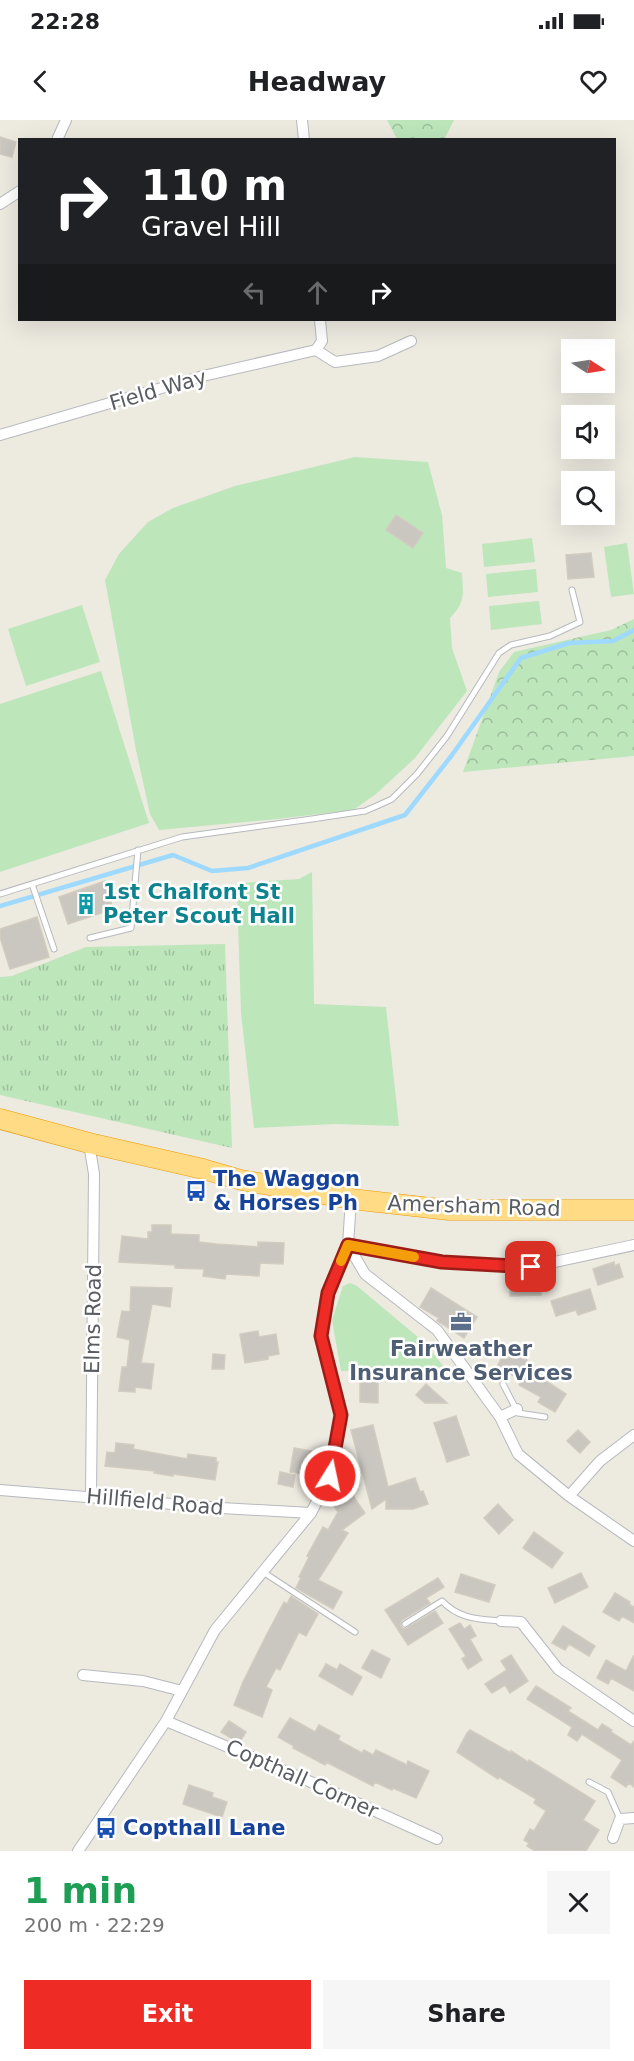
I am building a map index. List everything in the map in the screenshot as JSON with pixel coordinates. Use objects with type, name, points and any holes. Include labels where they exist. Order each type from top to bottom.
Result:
[{"type":"highway","name":"Amersham Road","points":[[0,1119],[242,1180],[351,1199],[449,1209],[634,1210]]},
{"type":"street","points":[[58,138],[66,120]]},
{"type":"street","points":[[302,120],[304,138]]},
{"type":"street","points":[[0,204],[18,192]]},
{"type":"street","points":[[321,321],[322,341],[316,350],[335,362],[378,356],[411,341]]},
{"type":"street","name":"Field Way","points":[[0,435],[203,376],[316,350]]},
{"type":"street","name":"Elms Road","points":[[89,1143],[94,1174],[91,1496]]},
{"type":"street","points":[[78,1851],[166,1721],[215,1630],[311,1513],[330,1476],[341,1415],[321,1336],[328,1293],[348,1245],[351,1199]]},
{"type":"street","points":[[348,1245],[442,1262],[531,1267],[634,1245]]},
{"type":"street","points":[[348,1245],[365,1274],[437,1330],[500,1417],[518,1454],[569,1496],[634,1540]]},
{"type":"street","points":[[500,1417],[517,1409]]},
{"type":"street","points":[[569,1496],[600,1461],[634,1435]]},
{"type":"street","name":"Hillfield Road","points":[[0,1490],[311,1513]]},
{"type":"street","points":[[501,1621],[520,1622],[558,1670],[634,1721]]},
{"type":"street","points":[[83,1675],[143,1681],[182,1691]]},
{"type":"street","name":"Copthall Corner","points":[[166,1721],[438,1839]]},
{"type":"street","points":[[613,1838],[620,1819],[634,1818]]},
{"type":"lane","points":[[0,894],[182,837],[365,811],[392,799],[417,774],[447,736],[499,653],[511,645],[550,636],[580,622],[572,590]]},
{"type":"lane","points":[[90,938],[131,928],[138,850]]},
{"type":"lane","points":[[32,884],[54,949]]},
{"type":"lane","points":[[502,1384],[518,1413],[545,1417]]},
{"type":"lane","points":[[263,1572],[355,1632]]},
{"type":"lane","points":[[405,1624],[442,1601],[450,1609],[466,1618],[501,1621]]},
{"type":"lane","points":[[590,1782],[608,1792],[620,1819]]},
{"type":"green space","points":[[387,120],[454,120],[445,138],[396,138]]},
{"type":"green space","points":[[355,457],[428,462],[442,515],[446,568],[462,573],[461,602],[450,618],[452,648],[467,691],[415,758],[376,794],[353,810],[159,830],[150,814],[136,750],[105,580],[119,554],[148,522],[173,508],[235,486]]},
{"type":"green space","points":[[532,538],[535,562],[484,567],[482,544]]},
{"type":"green space","points":[[627,543],[634,594],[611,597],[604,547]]},
{"type":"green space","points":[[536,569],[538,592],[488,597],[486,574]]},
{"type":"green space","points":[[539,601],[542,624],[491,630],[489,606]]},
{"type":"green space","points":[[82,605],[100,662],[26,686],[8,629]]},
{"type":"green space","points":[[634,619],[634,756],[463,772],[499,672],[514,652],[611,630]]},
{"type":"green space","points":[[101,671],[149,823],[0,872],[0,704]]},
{"type":"green space","points":[[312,872],[314,1004],[386,1007],[399,1126],[335,1124],[254,1128],[241,1013],[237,892],[241,883],[299,879]]},
{"type":"green space","points":[[225,944],[232,1148],[0,1095],[0,977],[12,976],[86,947]]},
{"type":"green space","points":[[350,1283],[357,1286],[425,1343],[444,1367],[341,1371],[332,1320],[343,1286]]},
{"type":"building","points":[[0,137],[16,142],[12,157],[0,154]]},
{"type":"building","points":[[396,515],[423,533],[413,548],[386,530]]},
{"type":"building","points":[[591,553],[594,577],[568,579],[566,555]]},
{"type":"building","name":"1st Chalfont St Peter Scout Hall","points":[[105,881],[113,909],[68,924],[59,897]]},
{"type":"building","points":[[37,917],[49,957],[10,969],[0,937],[0,929]]},
{"type":"building","points":[[152,1225],[171,1225],[171,1234],[199,1235],[199,1242],[258,1247],[258,1242],[284,1243],[283,1264],[260,1263],[259,1276],[226,1274],[225,1279],[203,1276],[204,1269],[119,1262],[122,1236],[148,1239],[148,1232],[152,1232]]},
{"type":"building","points":[[614,1262],[615,1266],[619,1264],[623,1277],[598,1285],[593,1269]]},
{"type":"building","points":[[540,1280],[541,1295],[510,1296],[510,1281]]},
{"type":"building","points":[[131,1287],[172,1288],[170,1307],[152,1304],[141,1363],[154,1364],[151,1389],[135,1387],[135,1392],[119,1391],[122,1367],[127,1367],[130,1340],[117,1337],[122,1311],[130,1312]]},
{"type":"building","points":[[431,1288],[477,1317],[464,1338],[437,1321],[439,1318],[420,1307]]},
{"type":"building","points":[[590,1289],[596,1309],[578,1315],[576,1310],[556,1316],[551,1301]]},
{"type":"building","points":[[258,1331],[259,1337],[276,1334],[279,1354],[268,1356],[268,1359],[245,1363],[240,1334]]},
{"type":"building","points":[[503,1344],[518,1352],[516,1355],[527,1360],[525,1366],[547,1378],[546,1381],[566,1394],[555,1412],[538,1402],[541,1397],[519,1385],[522,1380],[497,1367],[502,1357],[498,1355]]},
{"type":"building","points":[[213,1354],[225,1355],[224,1369],[212,1369]]},
{"type":"building","points":[[360,1373],[378,1373],[378,1403],[360,1402]]},
{"type":"building","points":[[426,1384],[447,1403],[425,1403],[416,1395]]},
{"type":"building","points":[[456,1416],[469,1455],[447,1462],[434,1423]]},
{"type":"building","points":[[373,1425],[388,1487],[415,1478],[428,1504],[413,1509],[386,1509],[386,1499],[372,1509],[351,1430]]},
{"type":"building","points":[[578,1430],[590,1442],[580,1453],[567,1441]]},
{"type":"building","points":[[116,1443],[134,1445],[133,1449],[187,1459],[188,1454],[216,1458],[218,1462],[215,1480],[105,1466],[107,1452],[115,1453]]},
{"type":"building","points":[[294,1448],[312,1451],[308,1475],[290,1472]]},
{"type":"building","points":[[280,1472],[295,1475],[293,1487],[278,1484]]},
{"type":"building","points":[[349,1490],[365,1513],[342,1530],[348,1533],[318,1580],[342,1592],[333,1609],[296,1588],[309,1557],[307,1556],[323,1527],[328,1530],[338,1512],[332,1503]]},
{"type":"building","points":[[498,1504],[513,1520],[499,1534],[484,1518]]},
{"type":"building","points":[[534,1532],[563,1553],[552,1568],[523,1548]]},
{"type":"building","points":[[581,1573],[588,1587],[555,1603],[548,1588]]},
{"type":"building","points":[[461,1574],[495,1585],[489,1602],[455,1592]]},
{"type":"building","points":[[438,1578],[444,1587],[426,1598],[430,1603],[402,1620],[400,1625],[403,1629],[407,1628],[435,1611],[443,1623],[408,1645],[385,1610]]},
{"type":"building","points":[[615,1593],[634,1607],[634,1623],[622,1616],[619,1621],[603,1612]]},
{"type":"building","points":[[291,1596],[318,1614],[306,1636],[299,1632],[280,1670],[276,1668],[266,1687],[272,1690],[262,1717],[234,1705],[267,1634],[284,1602],[287,1604]]},
{"type":"building","points":[[460,1623],[464,1629],[470,1625],[476,1636],[470,1639],[482,1660],[468,1669],[462,1659],[466,1656],[449,1629]]},
{"type":"building","points":[[563,1626],[595,1646],[589,1656],[569,1644],[565,1650],[552,1643]]},
{"type":"building","points":[[372,1650],[390,1659],[381,1678],[362,1668]]},
{"type":"building","points":[[511,1655],[528,1681],[510,1693],[505,1685],[492,1693],[485,1684],[507,1670],[501,1661]]},
{"type":"building","points":[[634,1655],[634,1691],[611,1678],[608,1684],[597,1678],[606,1660],[626,1671]]},
{"type":"building","points":[[326,1664],[337,1670],[340,1664],[362,1677],[352,1695],[319,1676]]},
{"type":"building","points":[[536,1686],[571,1708],[568,1711],[598,1730],[602,1724],[631,1745],[634,1741],[634,1787],[629,1783],[626,1787],[611,1777],[622,1760],[582,1734],[577,1741],[568,1735],[572,1727],[527,1699]]},
{"type":"building","points":[[290,1718],[315,1732],[319,1725],[340,1736],[338,1740],[362,1753],[364,1750],[373,1755],[376,1750],[407,1765],[408,1761],[429,1771],[416,1798],[375,1782],[373,1786],[293,1748],[294,1746],[278,1737]]},
{"type":"building","points":[[229,1721],[246,1732],[239,1743],[221,1732]]},
{"type":"building","points":[[470,1730],[528,1762],[529,1760],[595,1801],[583,1820],[599,1830],[586,1851],[535,1851],[527,1846],[529,1843],[524,1840],[530,1829],[534,1831],[546,1811],[534,1803],[536,1799],[499,1777],[498,1779],[457,1752]]},
{"type":"building","points":[[189,1785],[213,1793],[212,1797],[227,1802],[222,1817],[183,1804]]},
{"type":"waterway","points":[[0,906],[173,855],[212,871],[248,868],[405,815],[452,755],[521,658],[569,643],[613,641],[634,630]]},
{"type":"slow traffic","points":[[341,1261],[348,1245],[414,1257]]},
{"type":"place","name":"1st Chalfont St Peter Scout Hall","points":[[86,904]]},
{"type":"place","name":"The Waggon & Horses Ph","points":[[196,1191]]},
{"type":"place","name":"Fairweather Insurance Services","points":[[461,1322]]},
{"type":"place","name":"Copthall Lane","points":[[106,1828]]},
{"type":"route","points":[[330,1476],[341,1415],[321,1336],[328,1293],[348,1245],[442,1262],[531,1267]]}]
